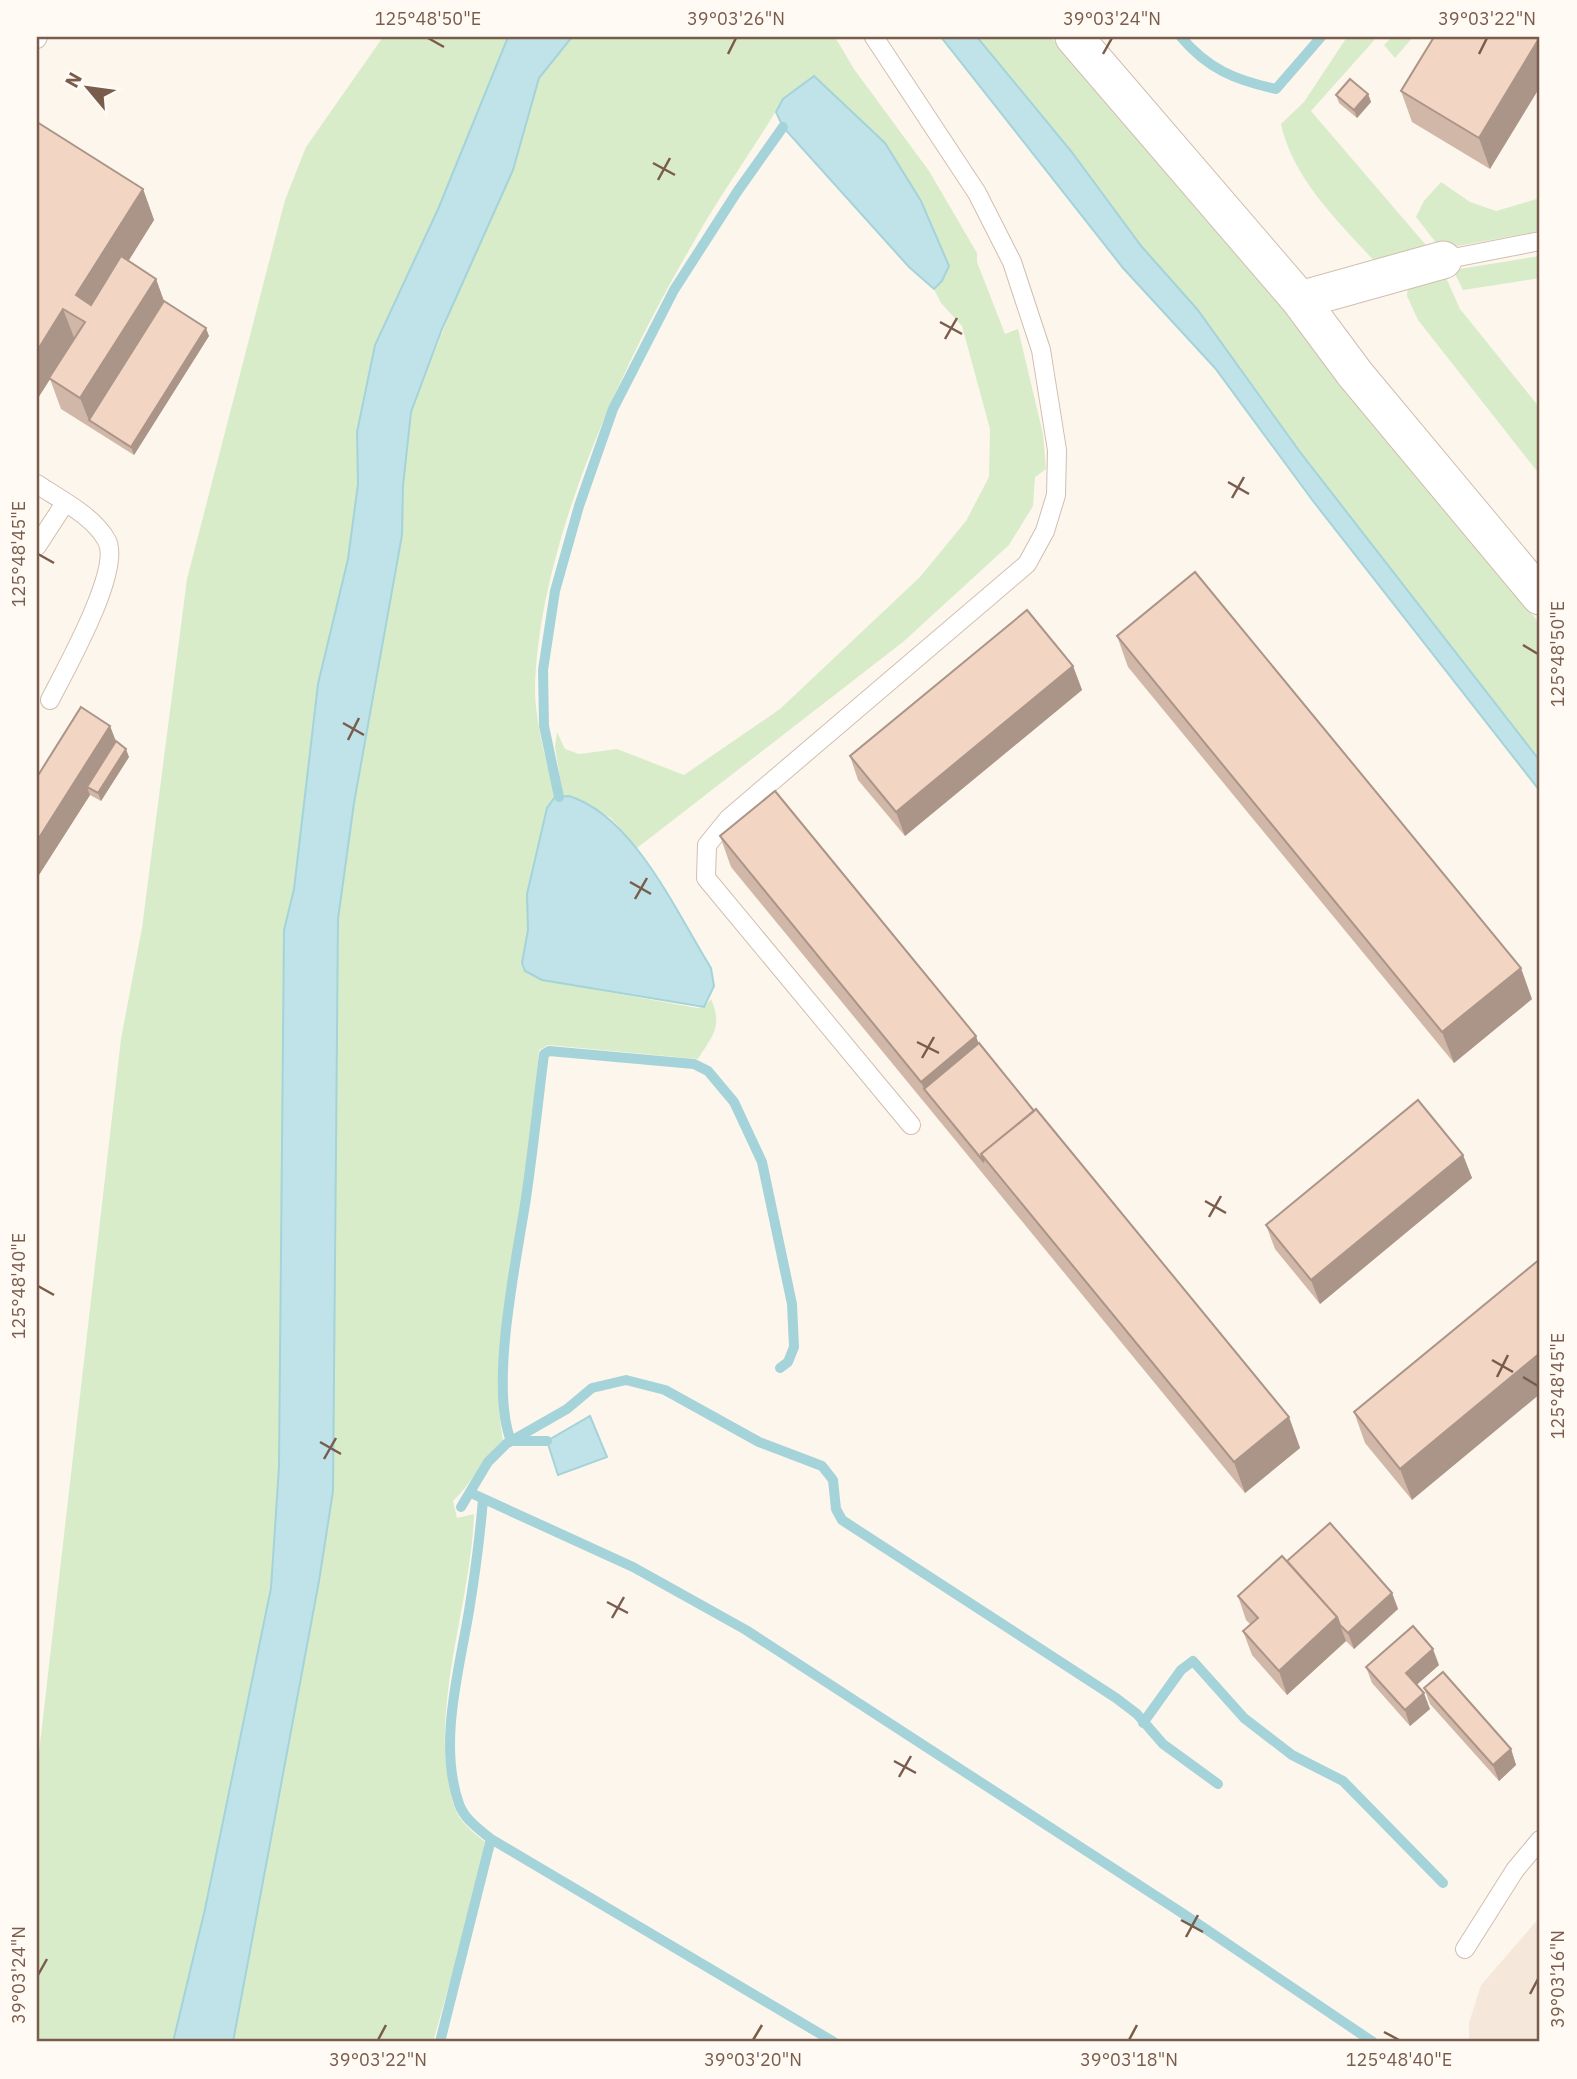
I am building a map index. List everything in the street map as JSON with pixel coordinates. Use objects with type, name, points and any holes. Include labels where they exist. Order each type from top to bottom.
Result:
[{"type":"street","points":[[1074,37],[1300,300],[1355,374],[1540,596]]},
{"type":"street","points":[[1300,300],[1443,260]]},
{"type":"lane","points":[[874,37],[977,193],[1012,262],[1041,350],[1057,450],[1056,495],[1045,531],[1027,564],[966,619],[729,818],[707,845],[706,878],[911,1125]]},
{"type":"lane","points":[[1443,260],[1540,241]]},
{"type":"lane","points":[[37,484],[92,524],[108,542],[109,569],[95,607],[50,700]]},
{"type":"lane","points":[[37,546],[65,503]]},
{"type":"lane","points":[[1465,1949],[1515,1870],[1540,1840]]},
{"type":"shaded area","points":[[1540,1917],[1540,2042],[1469,2042],[1469,2023],[1481,1985]]},
{"type":"green space","points":[[383,37],[508,37],[439,207],[375,345],[357,432],[358,484],[348,559],[318,684],[294,889],[284,930],[279,1467],[271,1588],[205,1910],[173,2042],[37,2042],[37,1770],[121,1039],[142,928],[187,579],[285,200],[306,147]]},
{"type":"green space","points":[[572,37],[835,37],[854,69],[929,171],[977,253],[977,262],[1005,334],[1018,329],[1043,434],[1046,469],[1035,477],[1033,506],[1009,545],[903,642],[637,848],[611,818],[569,796],[563,796],[555,747],[557,732],[565,749],[579,754],[617,749],[684,775],[780,709],[920,577],[966,521],[989,477],[990,429],[962,326],[941,303],[934,289],[942,281],[949,265],[921,201],[885,143],[783,99],[668,287],[614,396],[568,514],[540,632],[535,688],[537,715],[555,797],[547,808],[527,894],[528,930],[522,963],[542,980],[697,1008],[704,1007],[711,999],[716,1024],[712,1037],[698,1059],[548,1045],[539,1050],[527,1163],[507,1288],[500,1352],[503,1440],[453,1501],[457,1518],[474,1514],[466,1586],[447,1699],[447,1771],[456,1812],[485,1842],[476,1890],[433,2042],[233,2042],[319,1581],[333,1491],[338,919],[354,803],[402,535],[403,486],[411,412],[527,117],[539,78]]},
{"type":"green space","points":[[977,37],[1051,37],[1270,291],[1540,624],[1540,761],[1300,452],[1197,309],[1142,247],[1071,151]]},
{"type":"green space","points":[[1347,37],[1377,37],[1311,111],[1431,251],[1377,264],[1320,200],[1296,164],[1287,144],[1281,124],[1304,102]]},
{"type":"green space","points":[[1392,37],[1413,37],[1395,58],[1384,45]]},
{"type":"green space","points":[[1441,182],[1470,202],[1496,211],[1540,198],[1540,231],[1441,249],[1416,217],[1424,201]]},
{"type":"green space","points":[[1540,256],[1540,278],[1463,290],[1453,270]]},
{"type":"green space","points":[[1443,271],[1460,309],[1540,408],[1540,475],[1418,320],[1407,296],[1408,285]]},
{"type":"water","points":[[508,37],[572,37],[539,78],[513,170],[442,329],[411,412],[403,486],[402,535],[354,803],[338,919],[333,1491],[319,1581],[233,2042],[173,2042],[205,1909],[271,1588],[279,1467],[284,930],[294,889],[318,684],[348,559],[358,484],[357,432],[375,345],[439,207]]},
{"type":"water","points":[[941,37],[977,37],[1071,151],[1142,247],[1197,309],[1300,452],[1540,761],[1540,791],[1313,501],[1215,368],[1123,268]]},
{"type":"water","points":[[814,76],[885,143],[921,201],[949,266],[942,281],[934,289],[909,267],[783,127],[776,112],[783,99]]},
{"type":"water","points":[[569,796],[592,807],[614,823],[633,844],[668,894],[711,968],[714,986],[704,1007],[542,980],[525,971],[522,963],[528,930],[527,894],[547,808],[555,797]]},
{"type":"water","points":[[590,1416],[607,1457],[558,1475],[547,1441]]},
{"type":"building","points":[[1434,37],[1540,37],[1479,138],[1401,91]]},
{"type":"building","points":[[1350,79],[1368,94],[1354,110],[1336,95]]},
{"type":"building","points":[[37,122],[143,189],[76,295],[91,305],[121,256],[156,279],[80,398],[49,378],[85,322],[63,309],[37,351]]},
{"type":"building","points":[[164,301],[206,328],[131,447],[89,420]]},
{"type":"building","points":[[1195,572],[1521,968],[1442,1032],[1117,636]]},
{"type":"building","points":[[1027,610],[1073,666],[896,812],[850,756]]},
{"type":"building","points":[[81,707],[110,726],[37,841],[37,777]]},
{"type":"building","points":[[116,741],[126,749],[98,793],[87,787]]},
{"type":"building","points":[[775,791],[976,1036],[921,1082],[720,836]]},
{"type":"building","points":[[979,1043],[1034,1111],[981,1154],[984,1162],[924,1089]]},
{"type":"building","points":[[1418,1100],[1463,1155],[1311,1280],[1266,1225]]},
{"type":"building","points":[[1036,1109],[1289,1417],[1234,1462],[981,1154]]},
{"type":"building","points":[[1540,1259],[1540,1353],[1400,1469],[1354,1412]]},
{"type":"building","points":[[1330,1523],[1392,1593],[1348,1633],[1287,1561]]},
{"type":"building","points":[[1282,1556],[1337,1617],[1279,1671],[1243,1631],[1258,1618],[1238,1596]]},
{"type":"building","points":[[1413,1626],[1433,1649],[1406,1673],[1424,1693],[1405,1710],[1366,1667]]},
{"type":"building","points":[[1443,1672],[1511,1749],[1493,1765],[1424,1688]]},
{"type":"waterway","points":[[1181,37],[1201,57],[1223,72],[1276,89],[1321,37]]},
{"type":"waterway","points":[[559,797],[544,726],[543,670],[555,591],[579,506],[613,409],[674,290],[737,192],[783,127]]},
{"type":"waterway","points":[[547,1441],[511,1441],[505,1417],[503,1388],[511,1286],[529,1180],[544,1054],[549,1051],[694,1064],[708,1071],[734,1102],[762,1162],[792,1304],[794,1347],[788,1362],[780,1368]]},
{"type":"waterway","points":[[461,1507],[488,1462],[506,1444],[567,1409],[592,1388],[626,1380],[665,1390],[759,1442],[822,1466],[833,1480],[836,1509],[842,1520],[1116,1698],[1137,1714],[1163,1744],[1218,1784]]},
{"type":"waterway","points":[[471,1493],[633,1567],[746,1630],[1182,1913],[1373,2042]]},
{"type":"waterway","points":[[483,1499],[450,1732],[453,1781],[465,1815],[491,1839],[834,2042]]},
{"type":"waterway","points":[[1143,1723],[1181,1670],[1193,1661],[1244,1718],[1292,1755],[1343,1781],[1443,1883]]},
{"type":"waterway","points":[[440,2042],[491,1839]]}]
